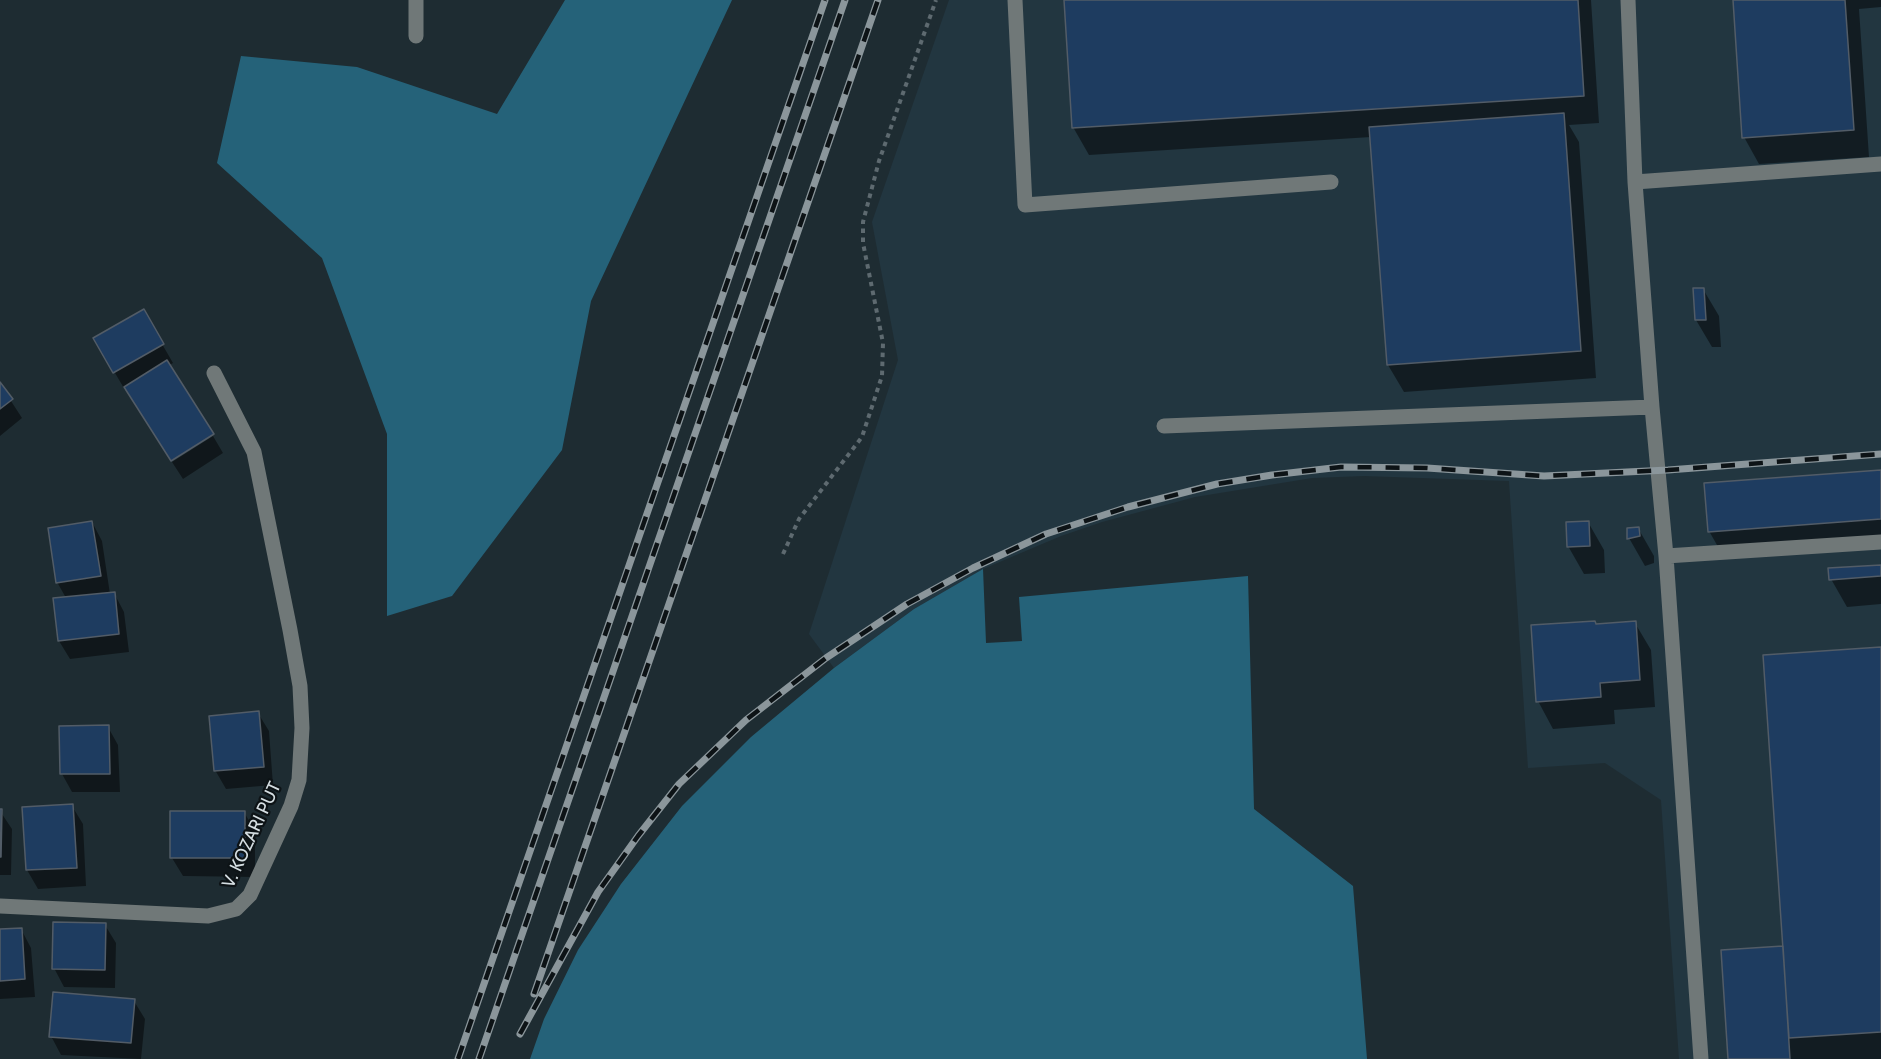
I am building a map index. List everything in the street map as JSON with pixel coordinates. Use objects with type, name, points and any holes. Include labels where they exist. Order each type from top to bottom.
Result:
[{"type":"street","points":[[416,0],[416,36]]},
{"type":"street","points":[[1015,0],[1025,205],[1331,182]]},
{"type":"street","points":[[1628,0],[1635,182],[1666,556],[1701,1059]]},
{"type":"street","points":[[1635,182],[1881,164]]},
{"type":"street","name":"V. KOZARI PUT","points":[[0,906],[208,916],[236,909],[250,895],[291,806],[299,780],[302,728],[300,686],[254,452],[214,373]]},
{"type":"street","points":[[1164,426],[1652,407]]},
{"type":"street","points":[[1666,556],[1881,542]]},
{"type":"path","points":[[783,554],[799,519],[862,437],[882,376],[883,343],[863,243],[863,222],[879,161],[936,0]]},
{"type":"shaded area","points":[[565,0],[732,0],[591,301],[562,450],[452,596],[387,616],[387,434],[322,258],[217,163],[241,56],[357,67],[497,114]]},
{"type":"shaded area","points":[[949,0],[1881,0],[1881,1059],[1679,1059],[1661,800],[1605,763],[1528,768],[1509,481],[1364,476],[1312,478],[1195,497],[1102,522],[1061,536],[983,569],[914,609],[834,668],[809,634],[898,360],[872,222]]},
{"type":"shaded area","points":[[983,569],[986,643],[1022,641],[1019,597],[1248,576],[1254,809],[1353,886],[1367,1059],[530,1059],[544,1019],[578,950],[621,884],[682,806],[751,737],[834,668],[914,609]]},
{"type":"building","points":[[1064,0],[1578,0],[1584,96],[1072,128]]},
{"type":"building","points":[[1733,0],[1845,0],[1854,130],[1742,138]]},
{"type":"building","points":[[1564,113],[1581,351],[1387,365],[1369,127]]},
{"type":"building","points":[[1693,288],[1704,288],[1706,320],[1695,320]]},
{"type":"building","points":[[144,309],[164,344],[113,373],[93,338]]},
{"type":"building","points":[[167,360],[214,434],[171,461],[124,387]]},
{"type":"building","points":[[0,382],[13,399],[0,409]]},
{"type":"building","points":[[1881,470],[1881,519],[1708,532],[1704,483]]},
{"type":"building","points":[[92,521],[101,576],[56,583],[48,528]]},
{"type":"building","points":[[1589,521],[1590,546],[1567,547],[1566,522]]},
{"type":"building","points":[[1639,527],[1640,536],[1627,539],[1627,528]]},
{"type":"building","points":[[1881,565],[1881,576],[1829,580],[1828,568]]},
{"type":"building","points":[[115,592],[119,634],[58,641],[53,598]]},
{"type":"building","points":[[1595,621],[1596,624],[1636,621],[1640,680],[1600,683],[1601,697],[1536,702],[1531,625]]},
{"type":"building","points":[[1881,647],[1881,1032],[1789,1038],[1763,655]]},
{"type":"building","points":[[259,711],[264,767],[214,771],[209,716]]},
{"type":"building","points":[[109,725],[110,774],[60,774],[59,726]]},
{"type":"building","points":[[73,804],[77,868],[26,870],[22,807]]},
{"type":"building","points":[[0,809],[2,809],[1,857],[0,857]]},
{"type":"building","points":[[170,811],[245,811],[245,858],[170,858]]},
{"type":"building","points":[[53,922],[106,923],[105,970],[52,969]]},
{"type":"building","points":[[22,928],[25,979],[0,981],[0,929]]},
{"type":"building","points":[[1783,946],[1790,1059],[1728,1059],[1721,950]]},
{"type":"building","points":[[53,992],[135,999],[131,1043],[49,1037]]},
{"type":"railway","points":[[458,1059],[825,0]]},
{"type":"railway","points":[[479,1059],[845,0]]},
{"type":"railway","points":[[534,994],[878,0]]},
{"type":"railway","points":[[520,1034],[598,892],[638,836],[679,784],[746,720],[826,658],[907,604],[973,568],[1046,534],[1128,507],[1217,484],[1341,467],[1427,468],[1544,476],[1668,470],[1881,454]]}]
